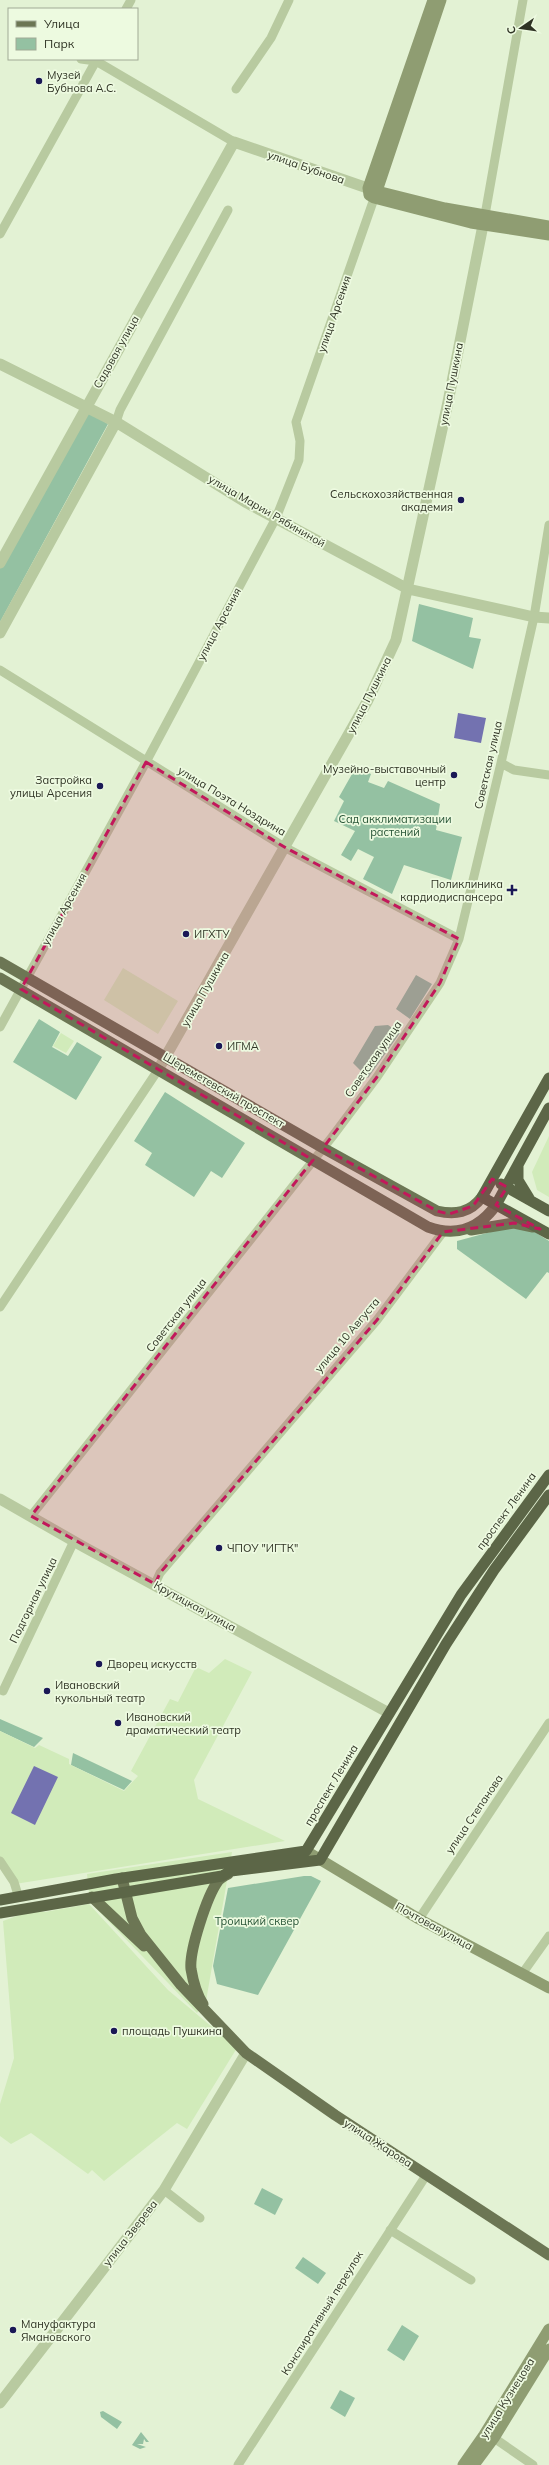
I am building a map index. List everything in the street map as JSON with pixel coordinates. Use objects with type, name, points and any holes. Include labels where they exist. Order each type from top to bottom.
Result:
[{"type":"highway","points":[[544,1232],[482,1197],[549,1078]]},
{"type":"highway","points":[[496,1205],[549,1108]]},
{"type":"highway","points":[[518,1166],[518,1180],[530,1200]]},
{"type":"highway","points":[[492,1179],[549,1211]]},
{"type":"highway","name":"проспект Ленина","points":[[306,1851],[461,1595],[549,1475]]},
{"type":"highway","points":[[4,1912],[222,1876],[231,1872],[320,1860],[446,1644],[494,1570],[549,1495]]},
{"type":"highway","points":[[8,1898],[122,1878],[306,1851]]},
{"type":"main road","name":"улица Арсения","points":[[373,192],[433,0]]},
{"type":"main road","name":"улица Арсения","points":[[373,192],[442,0]]},
{"type":"main road","name":"улица Бубнова","points":[[373,192],[549,235]]},
{"type":"main road","name":"улица Бубнова","points":[[484,220],[549,226]]},
{"type":"main road","name":"Шереметевский проспект","points":[[0,962],[27,976],[323,1148],[437,1211],[449,1214],[468,1210],[482,1197]]},
{"type":"main road","name":"Шереметевский проспект","points":[[0,978],[428,1227],[443,1232]]},
{"type":"main road","points":[[460,1231],[481,1222],[496,1205]]},
{"type":"main road","points":[[443,1232],[514,1223],[544,1232]]},
{"type":"main road","name":"Почтовая улица","points":[[306,1851],[419,1918],[549,1988]]},
{"type":"main road","points":[[215,2021],[202,2002],[195,1985],[191,1969],[192,1957],[195,1940],[212,1891],[219,1879],[231,1872]]},
{"type":"main road","points":[[122,1878],[124,1892],[132,1918],[141,1935],[160,1961]]},
{"type":"main road","points":[[92,1897],[160,1961],[215,2021]]},
{"type":"main road","name":"улица Жарова","points":[[215,2021],[246,2053],[335,2115],[549,2255]]},
{"type":"main road","name":"улица Кузнецова","points":[[474,2465],[494,2438],[547,2347],[549,2329]]},
{"type":"main road","name":"улица Кузнецова","points":[[463,2465],[547,2347]]},
{"type":"street","points":[[236,89],[271,38],[289,0]]},
{"type":"street","name":"улица Пушкина","points":[[0,1307],[166,1057],[286,848],[368,700],[396,640],[408,589],[484,220],[523,0]]},
{"type":"street","name":"улица Бубнова","points":[[81,60],[96,60],[234,142],[373,192]]},
{"type":"street","points":[[0,234],[96,60]]},
{"type":"street","name":"Садовая улица","points":[[0,563],[234,142]]},
{"type":"street","name":"улица Арсения","points":[[0,1027],[146,762],[276,518],[299,460],[300,441],[296,422],[373,192]]},
{"type":"street","points":[[0,633],[116,422],[228,210]]},
{"type":"street","name":"улица Марии Рябининой","points":[[0,364],[116,422],[276,518],[408,589],[534,617],[549,618]]},
{"type":"street","name":"Советская улица","points":[[31,1516],[377,1078],[440,982],[459,938],[501,763],[534,617],[549,525]]},
{"type":"street","name":"улица Поэта Ноздрина","points":[[0,670],[286,848],[459,938]]},
{"type":"street","points":[[501,763],[514,770],[549,775]]},
{"type":"street","name":"улица 10 Августа","points":[[155,1584],[160,1573],[377,1320],[443,1232]]},
{"type":"street","name":"Крутицкая улица","points":[[0,1499],[74,1541],[390,1713]]},
{"type":"street","name":"Подгорная улица","points":[[1,1692],[74,1541]]},
{"type":"street","name":"улица Степанова","points":[[419,1918],[549,1723]]},
{"type":"street","points":[[0,1861],[14,1882],[8,1898]]},
{"type":"street","points":[[522,1974],[549,1936]]},
{"type":"street","name":"улица Зверева","points":[[0,2403],[164,2190],[246,2053]]},
{"type":"street","name":"Конспиративный переулок","points":[[238,2465],[427,2174]]},
{"type":"street","points":[[164,2190],[200,2218]]},
{"type":"street","points":[[390,2230],[471,2280]]},
{"type":"street","points":[[494,2438],[533,2465]]},
{"type":"highlighted area","points":[[146,762],[286,848],[459,939],[440,983],[377,1077],[323,1148],[437,1211],[449,1214],[473,1206],[492,1179],[507,1187],[496,1205],[540,1229],[514,1223],[443,1232],[377,1320],[160,1573],[155,1584],[31,1516],[313,1160],[21,989]]},
{"type":"green space","points":[[87,411],[108,424],[0,622],[0,568]]},
{"type":"green space","points":[[419,604],[473,618],[469,637],[481,639],[473,669],[412,641]]},
{"type":"green space","name":"Сад акклиматизации растений","points":[[356,767],[371,774],[368,782],[384,788],[388,781],[440,804],[436,830],[462,837],[451,880],[404,865],[392,894],[363,879],[374,857],[358,849],[351,861],[341,855],[355,831],[334,821],[344,801],[339,797]]},
{"type":"green space","points":[[416,975],[432,984],[410,1019],[396,1009]]},
{"type":"green space","points":[[39,1019],[60,1032],[52,1047],[68,1056],[77,1042],[102,1057],[76,1100],[13,1062]]},
{"type":"green space","points":[[388,1025],[400,1033],[368,1078],[353,1063],[375,1026]]},
{"type":"green space","points":[[165,1092],[245,1143],[222,1178],[211,1171],[194,1197],[145,1165],[152,1153],[134,1141]]},
{"type":"green space","points":[[513,1226],[530,1229],[549,1241],[549,1273],[547,1272],[526,1299],[457,1249],[457,1241]]},
{"type":"green space","points":[[0,1719],[43,1738],[34,1747],[0,1731]]},
{"type":"green space","points":[[73,1753],[132,1781],[124,1790],[71,1765]]},
{"type":"green space","name":"Троицкий сквер","points":[[311,1876],[321,1881],[258,1995],[217,1984],[213,1966],[228,1888]]},
{"type":"green space","points":[[262,2188],[283,2199],[275,2215],[254,2204]]},
{"type":"green space","points":[[303,2257],[326,2273],[318,2284],[295,2268]]},
{"type":"green space","points":[[402,2325],[419,2336],[404,2361],[387,2350]]},
{"type":"green space","points":[[340,2390],[355,2398],[345,2417],[330,2408]]},
{"type":"green space","points":[[103,2411],[122,2422],[117,2429],[101,2417],[100,2412]]},
{"type":"green space","points":[[141,2432],[149,2442],[146,2442],[144,2439],[143,2444],[137,2444],[146,2447],[140,2449],[132,2445]]},
{"type":"shaded area","points":[[458,713],[486,718],[481,743],[454,738]]},
{"type":"shaded area","points":[[123,968],[178,1001],[158,1034],[104,1000]]},
{"type":"shaded area","points":[[61,1033],[74,1041],[66,1053],[53,1046]]},
{"type":"shaded area","points":[[549,1136],[549,1197],[537,1190],[532,1172]]},
{"type":"shaded area","points":[[225,1659],[252,1672],[194,1780],[198,1799],[285,1841],[15,1884],[0,1858],[0,1731],[35,1748],[39,1745],[69,1759],[69,1764],[124,1791],[138,1776],[131,1771],[170,1699],[178,1702],[196,1667],[209,1673]]},
{"type":"shaded area","points":[[34,1766],[58,1777],[35,1825],[11,1813]]},
{"type":"shaded area","name":"площадь Пушкина","points":[[232,1852],[206,2001],[197,2013],[90,1902],[87,1874]]},
{"type":"shaded area","name":"площадь Пушкина","points":[[89,1904],[168,1990],[237,2048],[187,2129],[177,2123],[104,2181],[92,2170],[88,2174],[31,2133],[11,2144],[0,2136],[0,2104],[14,2058],[3,1921],[33,1910],[45,1912]]},
{"type":"place","name":"Музей Бубнова А.С.","points":[[39,81]]},
{"type":"place","name":"Сельскохозяйственная академия","points":[[461,500]]},
{"type":"place","name":"Музейно-выставочный центр","points":[[454,775]]},
{"type":"place","name":"Застройка улицы Арсения","points":[[100,786]]},
{"type":"place","name":"Поликлиника кардиодиспансера","points":[[512,890]]},
{"type":"place","name":"ИГХТУ","points":[[186,934]]},
{"type":"place","name":"ИГМА","points":[[219,1046]]},
{"type":"place","name":"ЧПОУ \"ИГТК\"","points":[[219,1548]]},
{"type":"place","name":"Дворец искусств","points":[[99,1664]]},
{"type":"place","name":"Ивановский кукольный театр","points":[[47,1691]]},
{"type":"place","name":"Ивановский драматический театр","points":[[118,1723]]},
{"type":"place","name":"площадь Пушкина","points":[[114,2031]]},
{"type":"place","name":"Мануфактура Ямановского","points":[[13,2330]]}]
